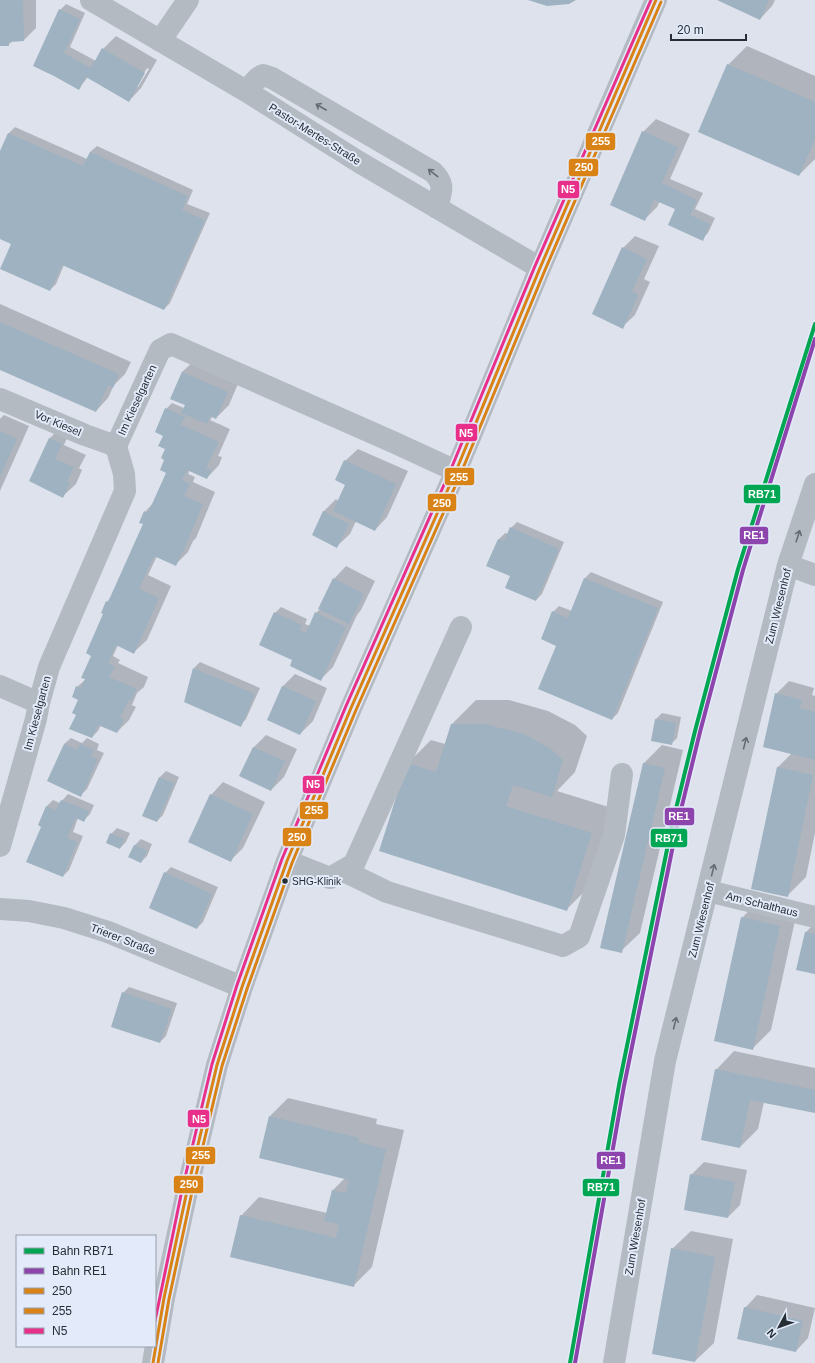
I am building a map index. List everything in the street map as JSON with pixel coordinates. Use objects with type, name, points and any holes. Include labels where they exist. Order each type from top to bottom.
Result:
[{"type":"street","name":"Pastor-Mertes-Straße","points":[[91,0],[246,91],[359,162],[540,268]]},
{"type":"street","points":[[160,41],[188,0]]},
{"type":"street","points":[[156,1345],[164,1298],[187,1191],[217,1065],[242,987],[287,861],[351,708],[456,471],[540,268],[656,0]]},
{"type":"street","points":[[246,91],[258,78],[263,75],[272,78],[433,172],[440,178],[442,189],[437,208]]},
{"type":"street","name":"Im Kieselgarten","points":[[0,846],[49,667],[125,491],[124,474],[116,446],[160,350],[171,344],[456,471]]},
{"type":"street","name":"Vor Kiesel","points":[[0,399],[85,435],[116,446]]},
{"type":"street","name":"Zum Wiesenhof","points":[[614,1363],[665,1061],[788,566],[815,484]]},
{"type":"street","points":[[788,566],[815,575]]},
{"type":"street","points":[[287,861],[330,878],[354,864],[461,627]]},
{"type":"street","points":[[0,686],[39,703]]},
{"type":"street","points":[[344,871],[387,892],[563,946],[579,937],[614,835],[622,774]]},
{"type":"street","name":"Am Schalthaus","points":[[708,891],[815,917]]},
{"type":"street","name":"Trierer Straße","points":[[0,909],[64,918],[108,932],[242,987]]},
{"type":"street","points":[[153,1363],[156,1347]]},
{"type":"building","points":[[0,0],[23,0],[24,41],[9,42],[9,46],[0,46]]},
{"type":"building","points":[[528,0],[576,0],[569,4],[547,6]]},
{"type":"building","points":[[717,0],[769,0],[760,20]]},
{"type":"building","points":[[59,9],[80,19],[64,53],[91,68],[102,48],[145,73],[129,102],[86,77],[79,90],[33,66]]},
{"type":"building","points":[[727,64],[815,102],[815,139],[799,176],[698,132]]},
{"type":"building","points":[[642,131],[678,147],[662,183],[697,200],[690,215],[710,224],[703,241],[668,225],[675,209],[654,200],[645,221],[610,205]]},
{"type":"building","points":[[8,133],[83,166],[90,152],[188,196],[182,210],[205,220],[164,310],[62,265],[50,291],[0,269],[11,244],[0,239],[0,151]]},
{"type":"building","points":[[622,247],[647,259],[632,291],[638,295],[623,329],[592,314]]},
{"type":"building","points":[[0,322],[119,374],[113,388],[108,385],[96,412],[0,370]]},
{"type":"building","points":[[182,372],[228,392],[216,419],[210,416],[207,424],[181,413],[185,405],[170,399]]},
{"type":"building","points":[[165,408],[185,417],[181,425],[219,442],[206,468],[211,470],[207,479],[187,470],[182,480],[190,484],[184,496],[203,504],[176,566],[154,556],[139,589],[159,598],[134,654],[116,645],[108,663],[115,666],[109,677],[137,689],[131,701],[129,699],[120,718],[124,719],[117,733],[98,725],[92,738],[69,729],[76,715],[72,713],[78,700],[72,697],[76,686],[81,688],[85,679],[81,678],[91,656],[86,653],[103,614],[101,613],[106,601],[108,602],[143,524],[139,523],[144,511],[148,513],[166,473],[160,470],[164,460],[161,458],[165,449],[158,446],[163,436],[155,432]]},
{"type":"building","points":[[0,431],[17,439],[0,477]]},
{"type":"building","points":[[49,438],[62,444],[55,459],[74,467],[67,481],[70,483],[63,498],[29,481]]},
{"type":"building","points":[[344,460],[396,484],[375,531],[333,511],[345,485],[335,480]]},
{"type":"building","points":[[323,511],[349,524],[337,548],[312,535]]},
{"type":"building","points":[[510,527],[559,549],[536,601],[505,588],[510,576],[486,566],[498,539],[504,541]]},
{"type":"building","points":[[333,578],[364,594],[349,624],[318,609]]},
{"type":"building","points":[[584,578],[658,608],[612,720],[538,689],[556,646],[541,639],[552,611],[568,618]]},
{"type":"building","points":[[274,612],[302,625],[299,630],[306,633],[315,612],[346,627],[321,681],[290,666],[292,660],[259,645]]},
{"type":"building","points":[[193,668],[255,694],[241,727],[184,702]]},
{"type":"building","points":[[282,686],[316,701],[300,735],[267,720]]},
{"type":"building","points":[[775,693],[802,700],[800,708],[815,712],[815,760],[763,747]]},
{"type":"building","points":[[655,719],[676,723],[672,745],[651,741]]},
{"type":"building","points":[[451,724],[485,724],[524,734],[551,749],[563,760],[552,797],[513,785],[506,806],[592,833],[567,911],[379,851],[407,763],[436,772]]},
{"type":"building","points":[[64,744],[77,750],[80,744],[94,750],[91,756],[98,759],[81,797],[47,781]]},
{"type":"building","points":[[253,747],[285,761],[271,791],[239,776]]},
{"type":"building","points":[[643,763],[665,768],[622,953],[600,948]]},
{"type":"building","points":[[777,767],[813,775],[788,897],[751,889]]},
{"type":"building","points":[[159,777],[174,783],[157,822],[142,816]]},
{"type":"building","points":[[210,794],[253,814],[231,862],[188,842]]},
{"type":"building","points":[[61,800],[89,811],[84,822],[76,818],[67,838],[77,842],[63,877],[26,862],[41,827],[38,825],[46,806],[56,810]]},
{"type":"building","points":[[110,833],[124,839],[120,849],[106,843]]},
{"type":"building","points":[[134,845],[147,851],[141,863],[128,857]]},
{"type":"building","points":[[164,872],[212,894],[197,929],[149,908]]},
{"type":"building","points":[[741,917],[780,926],[753,1050],[714,1041]]},
{"type":"building","points":[[805,932],[815,934],[815,974],[796,970]]},
{"type":"building","points":[[122,992],[172,1009],[160,1043],[111,1027]]},
{"type":"building","points":[[715,1069],[815,1090],[815,1113],[750,1100],[740,1148],[701,1140]]},
{"type":"building","points":[[269,1116],[359,1138],[358,1142],[386,1149],[354,1287],[230,1257],[240,1215],[336,1238],[339,1224],[324,1221],[332,1190],[346,1193],[349,1180],[259,1158]]},
{"type":"building","points":[[690,1174],[735,1182],[728,1218],[684,1210]]},
{"type":"building","points":[[671,1248],[715,1257],[695,1362],[652,1354]]},
{"type":"building","points":[[744,1307],[803,1321],[796,1352],[737,1339]]},
{"type":"rail line","name":"RB71","points":[[570,1363],[619,1085],[672,825],[738,569],[815,324]]},
{"type":"rail line","name":"RE1","points":[[575,1363],[624,1086],[677,826],[743,570],[815,339]]},
{"type":"transit line","name":"N5","points":[[156,1316],[182,1190],[212,1064],[237,985],[282,859],[346,706],[451,469],[535,266],[651,0]]},
{"type":"transit line","name":"250","points":[[156,1345],[164,1298],[187,1191],[217,1065],[242,987],[287,861],[351,708],[456,471],[540,268],[656,0]]},
{"type":"transit line","name":"255","points":[[158,1363],[169,1299],[192,1192],[222,1066],[247,989],[292,863],[356,710],[461,473],[545,270],[661,2]]},
{"type":"transit line","name":"250","points":[[153,1363],[156,1347]]},
{"type":"place","name":"SHG-Klinik","points":[[285,881]]}]
